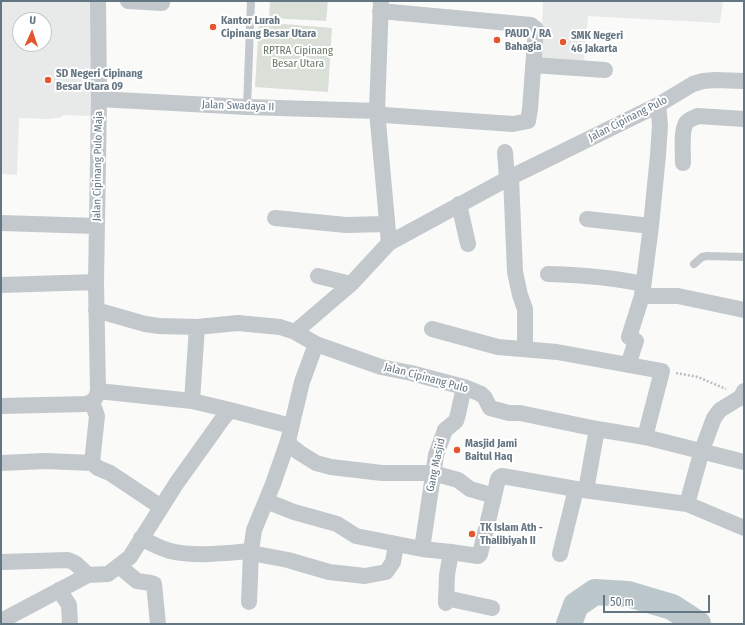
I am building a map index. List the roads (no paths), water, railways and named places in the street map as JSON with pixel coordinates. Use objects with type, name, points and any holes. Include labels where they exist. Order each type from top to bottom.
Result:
[{"type":"street","name":"Jalan Cipinang Pulo Maja","points":[[92,463],[97,416],[95,396],[96,226],[100,100],[98,1]]},
{"type":"street","points":[[128,1],[162,3]]},
{"type":"street","points":[[389,243],[377,111],[380,6],[531,25],[536,29],[533,65],[605,70]]},
{"type":"street","name":"Jalan Swadaya II","points":[[100,100],[377,111],[384,115],[513,124],[528,121],[533,65]]},
{"type":"street","name":"Jalan Cipinang Pulo","points":[[295,332],[351,284],[389,243],[458,204],[658,105],[693,84],[704,81],[744,81]]},
{"type":"street","points":[[628,365],[636,341],[629,336],[642,290],[651,226],[660,125],[658,105]]},
{"type":"street","points":[[683,163],[684,129],[687,122],[691,119],[698,116],[744,119]]},
{"type":"street","points":[[505,152],[509,178],[515,272],[526,314],[525,350]]},
{"type":"street","points":[[458,204],[468,244]]},
{"type":"street","points":[[275,218],[346,225],[387,224]]},
{"type":"street","points":[[587,220],[651,226]]},
{"type":"street","points":[[1,224],[96,226]]},
{"type":"street","points":[[548,274],[608,278],[642,290],[744,310]]},
{"type":"street","points":[[318,276],[351,284]]},
{"type":"street","points":[[1,285],[96,282]]},
{"type":"street","name":"Jalan Cipinang Pulo","points":[[96,310],[145,324],[159,326],[197,327],[224,324],[250,324],[280,327],[295,332],[316,344],[381,366],[464,387],[481,394],[486,398],[490,408],[509,413],[520,412],[597,429],[645,437],[702,450],[744,462]]},
{"type":"street","points":[[192,401],[197,327]]},
{"type":"street","points":[[432,329],[498,347],[557,352],[662,371],[645,437]]},
{"type":"street","points":[[250,602],[251,552],[254,530],[273,484],[290,433],[302,382],[316,344]]},
{"type":"street","name":"Gang Masjid","points":[[422,549],[436,455],[444,430],[456,421],[464,387]]},
{"type":"street","points":[[687,504],[702,450],[714,418],[720,410],[742,394]]},
{"type":"street","points":[[1,406],[86,404],[95,396],[192,401],[230,410],[290,433]]},
{"type":"street","points":[[1,621],[88,575],[108,574],[130,557],[176,484],[230,410]]},
{"type":"street","points":[[560,554],[581,490],[597,429]]},
{"type":"street","points":[[290,433],[292,447],[316,463],[331,467],[382,473],[433,473],[458,480],[470,489],[494,496]]},
{"type":"street","points":[[1,463],[45,461],[92,463],[98,468],[110,473],[161,507]]},
{"type":"street","points":[[266,501],[294,512],[337,524],[356,536],[396,545],[478,556],[480,554],[498,479],[502,476],[581,490],[687,504],[744,528]]},
{"type":"street","points":[[141,538],[170,551],[219,554],[251,552],[288,560],[329,572],[365,576],[386,572],[393,562],[396,545]]},
{"type":"street","points":[[451,552],[447,575],[446,600],[492,608]]},
{"type":"street","points":[[1,562],[68,560],[75,563],[88,575]]},
{"type":"street","points":[[119,566],[137,581],[154,584],[158,624]]},
{"type":"street","points":[[59,590],[69,605],[70,624]]},
{"type":"lane","points":[[247,107],[251,1]]},
{"type":"lane","points":[[694,264],[702,257],[707,256],[744,258]]},
{"type":"waterway","points":[[569,624],[576,605],[595,592],[628,594],[672,607],[698,624]]},
{"type":"place","name":"Kantor Lurah Cipinang Besar Utara","points":[[213,27]]},
{"type":"place","name":"PAUD / RA Bahagia","points":[[497,40]]},
{"type":"place","name":"SMK Negeri 46 Jakarta","points":[[563,42]]},
{"type":"place","name":"SD Negeri Cipinang Besar Utara 09","points":[[48,80]]},
{"type":"place","name":"Masjid Jami Baitul Haq","points":[[457,450]]},
{"type":"place","name":"TK Islam Ath - Thalibiyah II","points":[[472,534]]},
{"type":"park label","name":"RPTRA Cipinang Besar Utara","points":[[298,57]]}]
